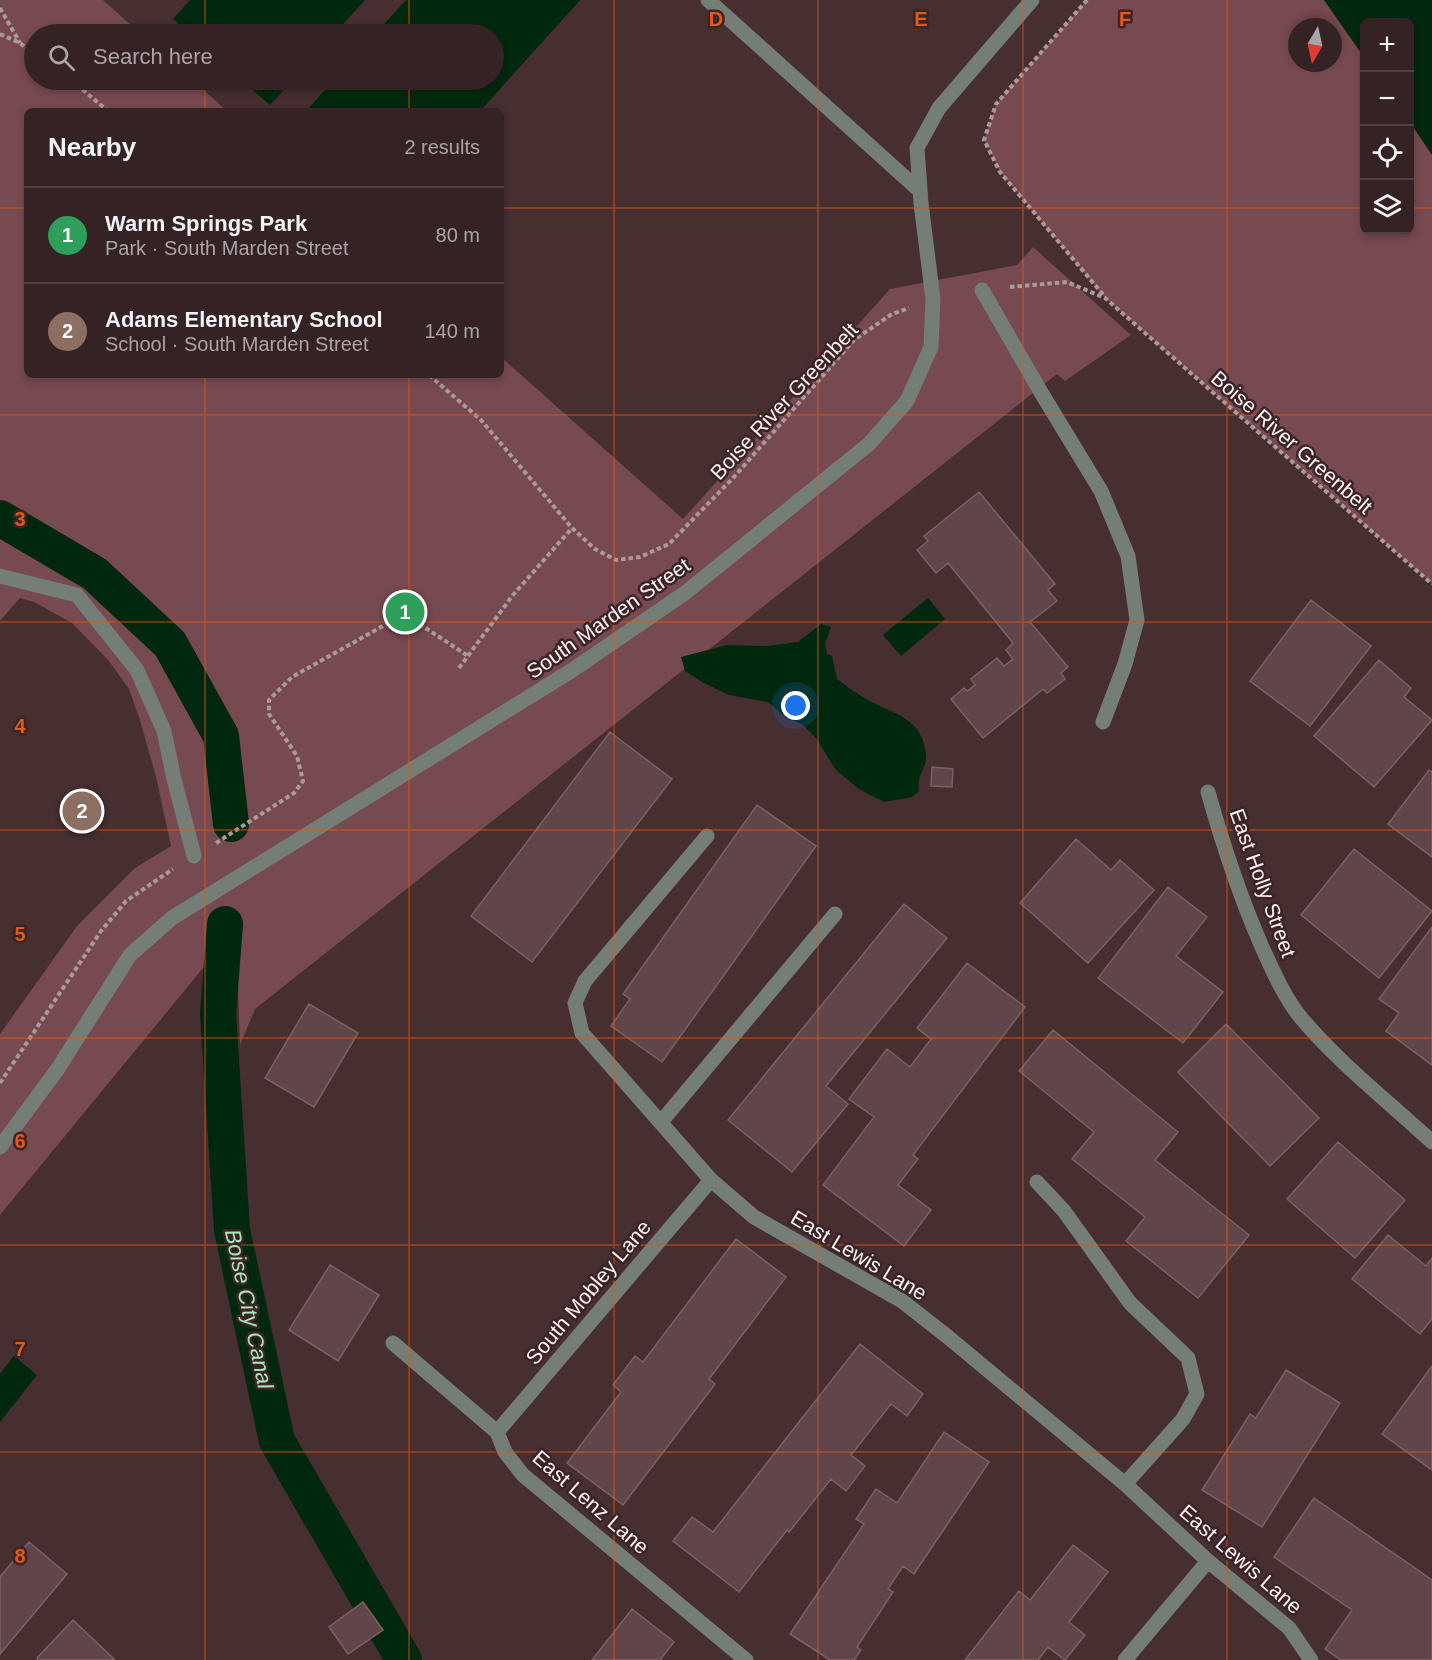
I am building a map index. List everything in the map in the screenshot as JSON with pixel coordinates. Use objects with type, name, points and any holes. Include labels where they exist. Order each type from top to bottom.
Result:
[{"type":"street","points":[[708,0],[725,6],[920,191]]},
{"type":"street","name":"South Marden Street","points":[[0,1147],[57,1070],[130,955],[172,918],[591,658],[685,593],[869,444],[907,401],[931,347],[933,299],[917,148],[939,108],[1032,0]]},
{"type":"street","points":[[982,290],[1101,491],[1128,556],[1137,620],[1125,664],[1103,722]]},
{"type":"street","points":[[0,576],[77,595],[136,670],[164,730],[194,856]]},
{"type":"street","name":"East Holly Street","points":[[1208,792],[1249,916],[1275,976],[1300,1017],[1330,1049],[1432,1142]]},
{"type":"street","name":"East Lewis Lane","points":[[707,836],[585,981],[575,1003],[582,1033],[711,1180],[754,1217],[902,1301],[948,1337],[1125,1484],[1208,1561],[1290,1628],[1311,1660]]},
{"type":"street","points":[[661,1122],[836,914]]},
{"type":"street","name":"South Mobley Lane","points":[[497,1432],[711,1180]]},
{"type":"street","points":[[1037,1182],[1064,1212],[1130,1303],[1188,1358],[1197,1394],[1183,1419],[1125,1484]]},
{"type":"street","name":"East Lenz Lane","points":[[393,1343],[497,1432],[505,1452],[523,1475],[746,1660]]},
{"type":"street","points":[[1125,1660],[1208,1561]]},
{"type":"path","points":[[1087,0],[996,104],[984,140],[1000,172],[1105,298]]},
{"type":"path","points":[[0,8],[20,44]]},
{"type":"path","points":[[0,34],[24,47]]},
{"type":"path","points":[[83,90],[104,108]]},
{"type":"path","name":"Boise River Greenbelt","points":[[982,290],[1067,282],[1105,298],[1432,584]]},
{"type":"path","name":"Boise River Greenbelt","points":[[432,378],[481,420],[572,528],[595,549],[616,560],[640,557],[669,544],[734,477],[854,340],[892,314],[933,299]]},
{"type":"path","points":[[459,668],[513,595],[572,528]]},
{"type":"path","points":[[0,1083],[101,931],[126,901],[162,875],[294,793],[303,781],[297,756],[269,714],[269,700],[292,677],[399,616],[412,619],[468,656]]},
{"type":"shaded area","points":[[0,0],[103,0],[130,24],[24,24],[24,90],[203,90],[224,108],[24,108],[24,378],[504,378],[504,360],[683,519],[890,289],[1017,265],[1033,247],[1131,335],[1065,381],[1057,374],[255,1009],[240,1045],[236,928],[0,1215],[0,1034],[77,926],[135,868],[171,846],[156,777],[140,720],[129,689],[109,661],[72,623],[34,602],[20,598],[0,621]]},
{"type":"shaded area","points":[[190,0],[365,0],[343,24],[179,24],[173,19]]},
{"type":"shaded area","points":[[406,0],[580,0],[504,84],[504,24],[384,24]]},
{"type":"shaded area","points":[[1087,0],[1324,0],[1337,18],[1288,18],[1288,72],[1342,72],[1342,26],[1360,51],[1360,234],[1414,234],[1414,128],[1432,155],[1432,584],[1105,298],[1000,172],[984,140],[996,104]]},
{"type":"shaded area","points":[[1324,0],[1432,0],[1432,155],[1414,128],[1414,18],[1360,18],[1360,51],[1342,26],[1342,18],[1337,18]]},
{"type":"shaded area","points":[[253,90],[284,90],[270,105]]},
{"type":"shaded area","points":[[325,90],[499,90],[483,108],[309,108]]},
{"type":"shaded area","points":[[928,598],[945,619],[901,656],[883,635]]},
{"type":"shaded area","points":[[821,624],[831,627],[825,644],[827,654],[832,656],[837,679],[864,698],[906,719],[919,732],[926,759],[920,778],[919,791],[912,797],[884,802],[859,789],[836,770],[816,738],[802,724],[786,718],[768,702],[729,695],[685,671],[681,657],[727,645],[767,646],[798,642]]},
{"type":"shaded area","points":[[14,1356],[37,1375],[0,1422],[0,1374]]},
{"type":"building","points":[[979,492],[1055,584],[1048,590],[1057,601],[1030,622],[1068,667],[1061,673],[1065,679],[1047,693],[1043,689],[983,738],[951,699],[964,688],[967,691],[975,685],[971,679],[997,658],[1004,666],[1013,659],[1006,650],[1013,643],[948,563],[936,573],[917,550],[928,541],[924,536]]},
{"type":"building","points":[[1311,600],[1371,646],[1310,726],[1250,681]]},
{"type":"building","points":[[1379,660],[1411,688],[1404,697],[1432,720],[1374,787],[1314,736]]},
{"type":"building","points":[[610,732],[672,779],[532,962],[471,916]]},
{"type":"building","points":[[932,767],[953,769],[952,787],[931,786]]},
{"type":"building","points":[[1429,770],[1432,772],[1432,857],[1388,824]]},
{"type":"building","points":[[757,805],[816,846],[662,1062],[611,1026],[630,999],[623,994]]},
{"type":"building","points":[[1076,839],[1111,870],[1120,860],[1154,890],[1088,963],[1020,903]]},
{"type":"building","points":[[1354,849],[1432,911],[1379,978],[1301,915]]},
{"type":"building","points":[[1168,887],[1207,917],[1176,956],[1223,992],[1183,1043],[1098,978]]},
{"type":"building","points":[[904,904],[947,938],[826,1086],[848,1104],[792,1172],[728,1120]]},
{"type":"building","points":[[1432,927],[1432,1065],[1386,1031],[1399,1013],[1379,999]]},
{"type":"building","points":[[967,963],[1025,1007],[913,1155],[918,1159],[898,1185],[931,1210],[904,1246],[823,1185],[874,1117],[849,1099],[887,1049],[910,1067],[931,1039],[917,1028]]},
{"type":"building","points":[[309,1004],[358,1033],[314,1107],[265,1078]]},
{"type":"building","points":[[1226,1024],[1319,1118],[1270,1166],[1178,1072]]},
{"type":"building","points":[[1053,1030],[1178,1132],[1155,1160],[1249,1235],[1198,1298],[1126,1241],[1145,1217],[1072,1159],[1094,1132],[1019,1071]]},
{"type":"building","points":[[1338,1142],[1405,1200],[1355,1258],[1287,1199]]},
{"type":"building","points":[[1388,1235],[1426,1266],[1432,1258],[1432,1319],[1420,1334],[1352,1279]]},
{"type":"building","points":[[736,1239],[786,1277],[709,1379],[715,1384],[623,1505],[567,1463],[621,1392],[613,1385],[635,1356],[643,1362]]},
{"type":"building","points":[[330,1265],[379,1295],[338,1361],[289,1330]]},
{"type":"building","points":[[860,1344],[923,1394],[907,1416],[891,1404],[851,1455],[865,1466],[846,1491],[831,1479],[789,1532],[787,1530],[739,1592],[673,1541],[692,1517],[713,1532]]},
{"type":"building","points":[[1432,1366],[1432,1470],[1382,1434]]},
{"type":"building","points":[[1286,1370],[1340,1403],[1262,1527],[1202,1490],[1250,1414],[1256,1418]]},
{"type":"building","points":[[944,1432],[989,1462],[914,1574],[903,1566],[888,1589],[893,1592],[857,1647],[861,1650],[854,1660],[830,1660],[790,1634],[864,1524],[856,1519],[876,1489],[897,1503]]},
{"type":"building","points":[[1314,1498],[1432,1580],[1432,1660],[1341,1660],[1325,1649],[1352,1610],[1274,1557]]},
{"type":"building","points":[[29,1542],[67,1574],[0,1654],[0,1577]]},
{"type":"building","points":[[1073,1545],[1108,1572],[1069,1622],[1085,1635],[1065,1660],[1048,1647],[1038,1660],[965,1660],[1019,1591],[1030,1600]]},
{"type":"building","points":[[363,1602],[383,1630],[348,1654],[329,1627]]},
{"type":"building","points":[[632,1609],[674,1642],[660,1660],[592,1660]]},
{"type":"building","points":[[73,1620],[115,1660],[38,1660],[37,1658]]},
{"type":"waterway","name":"Boise City Canal","points":[[0,518],[95,574],[170,644],[221,736],[231,824]]},
{"type":"waterway","name":"Boise City Canal","points":[[225,924],[218,1014],[232,1230],[277,1441],[404,1660]]},
{"type":"place","name":"Warm Springs Park","points":[[405,612]]},
{"type":"place","name":"Adams Elementary School","points":[[82,811]]}]
